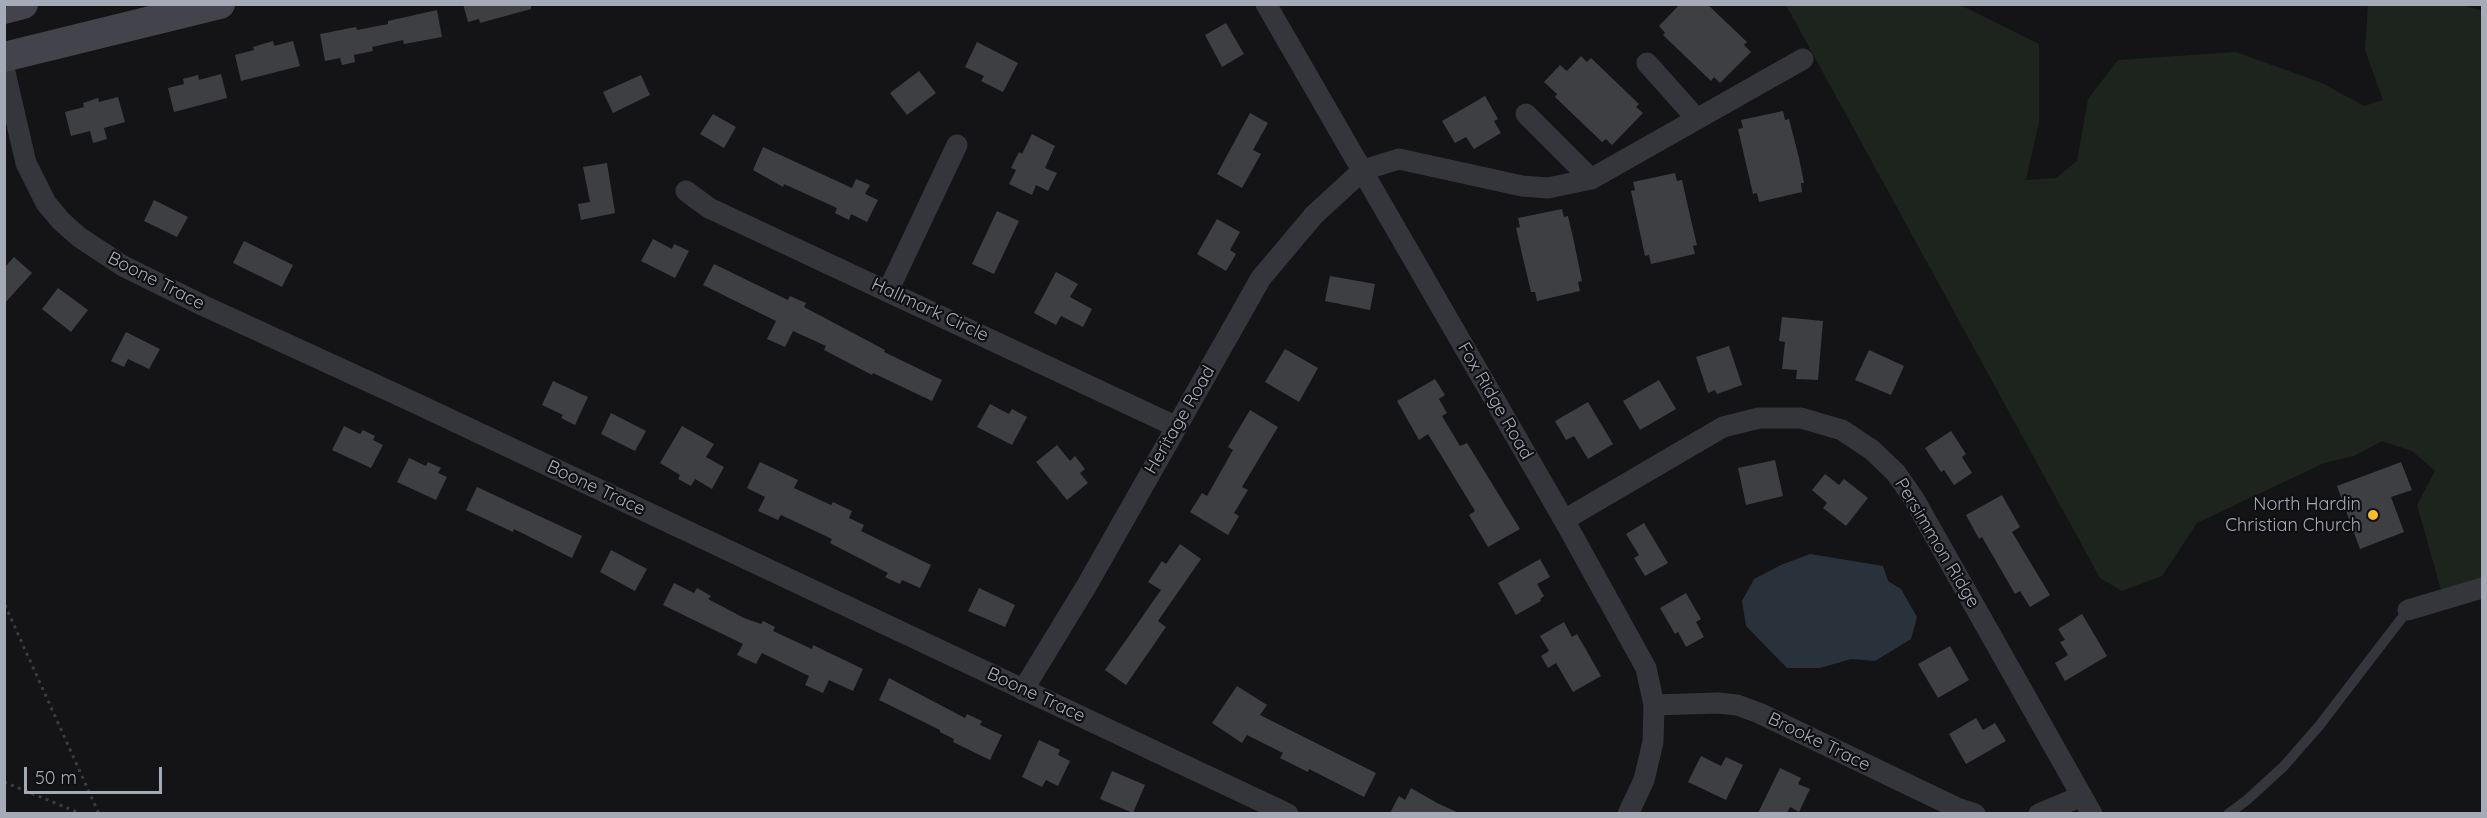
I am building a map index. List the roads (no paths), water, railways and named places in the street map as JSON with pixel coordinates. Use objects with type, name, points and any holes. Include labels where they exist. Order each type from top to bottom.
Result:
[{"type":"street","points":[[4,9],[23,4]]},
{"type":"street","points":[[4,57],[220,4]]},
{"type":"street","name":"Fox Ridge Road","points":[[1266,4],[1564,520],[1646,668],[1654,705],[1653,742],[1644,780],[1628,813]]},
{"type":"street","points":[[1363,170],[1399,159],[1522,186],[1548,188],[1591,178],[1803,59]]},
{"type":"street","points":[[1647,63],[1697,119]]},
{"type":"street","name":"Boone Trace","points":[[4,68],[21,142],[34,183],[46,203],[61,221],[100,252],[202,305],[1288,813]]},
{"type":"street","points":[[1526,114],[1591,178]]},
{"type":"street","points":[[888,291],[957,145]]},
{"type":"street","name":"Heritage Road","points":[[1023,690],[1087,585],[1261,279],[1314,215],[1363,170]]},
{"type":"street","name":"Hallmark Circle","points":[[686,191],[709,208],[1177,428]]},
{"type":"street","name":"Persimmon Ridge","points":[[1564,520],[1723,427],[1759,418],[1801,418],[1842,430],[1872,450],[1896,473],[1914,499],[2087,805]]},
{"type":"street","points":[[2408,610],[2482,588]]},
{"type":"street","name":"Brooke Trace","points":[[1654,705],[1718,703],[1737,705],[1759,713],[1957,808],[1975,813]]},
{"type":"street","points":[[2039,813],[2087,805]]},
{"type":"lane","points":[[2228,813],[2247,800],[2284,766],[2319,726],[2408,610]]},
{"type":"place","name":"North Hardin Christian Church","points":[[2373,515]]}]
